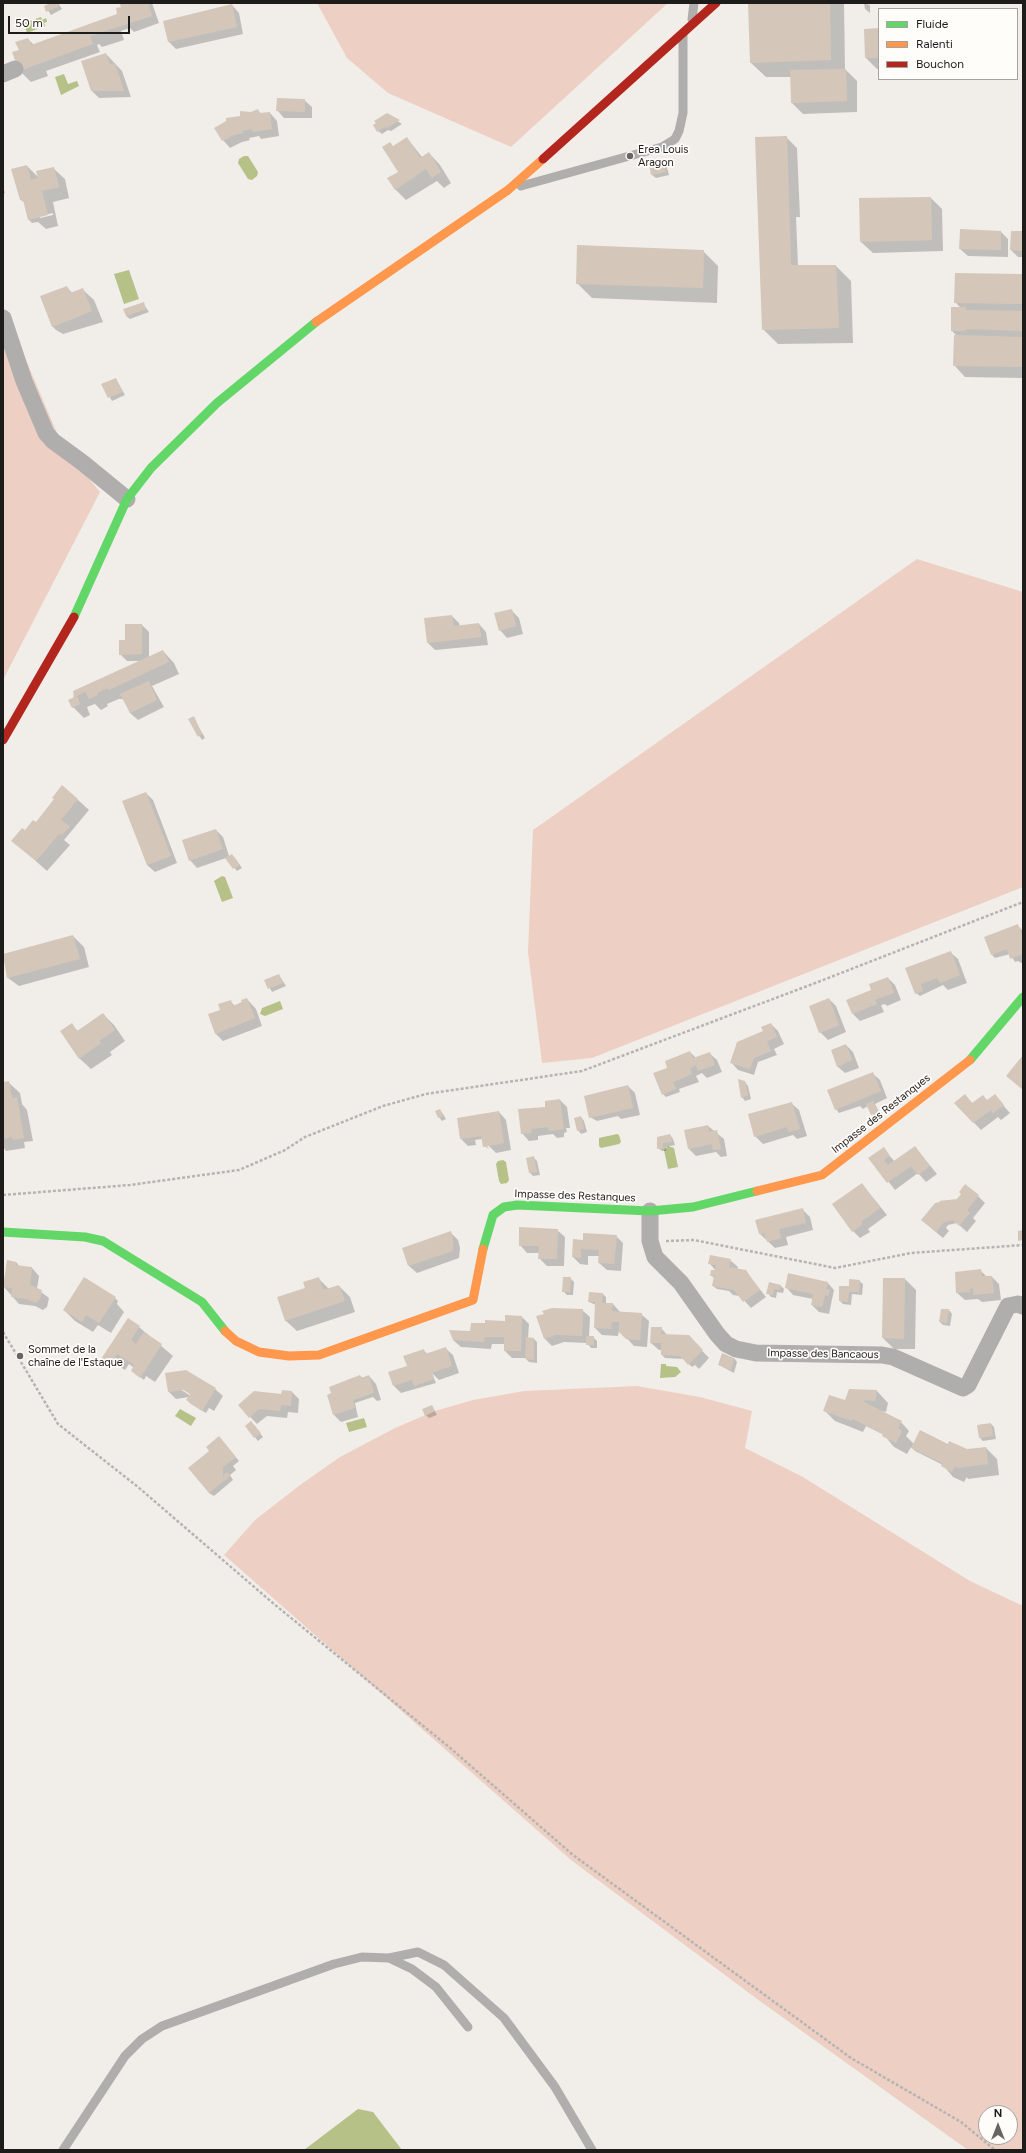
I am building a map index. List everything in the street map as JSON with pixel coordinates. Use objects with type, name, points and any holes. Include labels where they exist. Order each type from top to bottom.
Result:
[{"type":"street","points":[[3,740],[80,609],[127,499],[151,468],[216,402],[319,319],[508,190],[716,3]]},
{"type":"street","points":[[3,318],[24,381],[46,432],[53,441],[127,499]]},
{"type":"street","name":"Impasse des Restanques","points":[[3,1232],[85,1238],[103,1241],[202,1302],[220,1326],[236,1341],[259,1352],[290,1356],[319,1354],[473,1300],[486,1234],[493,1215],[504,1207],[517,1205],[650,1211],[693,1207],[822,1175],[972,1059],[1023,997]]},
{"type":"street","name":"Impasse des Bancaous","points":[[650,1211],[650,1241],[655,1257],[681,1283],[726,1344],[736,1349],[756,1353],[882,1355],[893,1357],[963,1388],[968,1385],[1008,1306],[1018,1304],[1023,1306]]},
{"type":"lane","points":[[691,25],[694,3]]},
{"type":"lane","points":[[508,190],[662,147],[674,140],[679,130],[683,113],[683,32]]},
{"type":"lane","points":[[63,2150],[125,2056],[142,2039],[162,2026],[334,1964],[362,1957],[389,1958],[418,1952],[444,1964],[504,2018],[555,2087],[592,2150]]},
{"type":"lane","points":[[389,1958],[412,1969],[436,1987],[468,2027]]},
{"type":"path","points":[[3,1195],[130,1185],[239,1170],[285,1150],[305,1137],[383,1106],[426,1094],[582,1071],[818,982],[1023,902]]},
{"type":"path","points":[[650,1241],[694,1240],[835,1268],[911,1253],[1023,1245]]},
{"type":"path","points":[[3,1332],[58,1424],[138,1487],[274,1604],[449,1747],[573,1855],[851,2058],[961,2122],[995,2150]]},
{"type":"shaded area","points":[[317,3],[668,3],[511,147],[388,93],[347,58]]},
{"type":"shaded area","points":[[41,17],[42,20],[46,18],[47,22],[44,23],[45,26],[27,33],[24,23]]},
{"type":"shaded area","points":[[64,74],[68,84],[77,81],[79,86],[61,95],[55,77]]},
{"type":"shaded area","points":[[244,156],[248,156],[258,172],[257,176],[252,180],[248,179],[238,163],[239,159]]},
{"type":"shaded area","points":[[129,270],[139,299],[124,304],[114,274]]},
{"type":"shaded area","points":[[3,306],[63,447],[100,492],[3,680]]},
{"type":"shaded area","points":[[917,559],[1023,592],[1023,887],[592,1058],[542,1063],[528,952],[533,830]]},
{"type":"shaded area","points":[[222,876],[225,877],[233,898],[222,902],[214,881]]},
{"type":"shaded area","points":[[280,1001],[283,1009],[265,1016],[260,1014],[262,1008]]},
{"type":"shaded area","points":[[617,1134],[619,1135],[621,1142],[619,1144],[601,1148],[599,1146],[599,1138]]},
{"type":"shaded area","points":[[668,1146],[674,1148],[678,1167],[668,1169],[664,1150]]},
{"type":"shaded area","points":[[503,1160],[506,1162],[509,1180],[507,1183],[501,1184],[499,1181],[496,1164],[498,1161]]},
{"type":"shaded area","points":[[661,1364],[677,1367],[681,1372],[675,1377],[660,1378]]},
{"type":"shaded area","points":[[637,1386],[700,1397],[752,1411],[745,1448],[803,1477],[970,1581],[1023,1606],[1023,2150],[968,2150],[757,1999],[571,1860],[224,1555],[255,1520],[300,1485],[340,1457],[395,1428],[435,1411],[473,1400],[524,1391]]},
{"type":"shaded area","points":[[180,1409],[196,1418],[191,1426],[175,1416]]},
{"type":"shaded area","points":[[364,1418],[367,1427],[349,1432],[346,1423]]},
{"type":"shaded area","points":[[358,2109],[373,2112],[402,2150],[304,2150]]},
{"type":"building","points":[[50,3],[58,3],[59,6],[46,12],[44,6]]},
{"type":"building","points":[[119,3],[148,3],[152,16],[90,36],[93,44],[19,71],[12,52],[19,50],[15,42],[28,38],[31,45],[117,14],[116,8],[121,7]]},
{"type":"building","points":[[748,3],[830,3],[831,60],[750,63]]},
{"type":"building","points":[[232,4],[237,27],[168,42],[163,21]]},
{"type":"building","points":[[878,28],[878,58],[865,58],[864,29]]},
{"type":"building","points":[[106,53],[110,65],[115,63],[124,91],[91,91],[81,61]]},
{"type":"building","points":[[846,69],[847,101],[791,103],[790,70]]},
{"type":"building","points":[[277,98],[305,99],[305,112],[276,111]]},
{"type":"building","points":[[258,109],[259,113],[270,112],[272,129],[253,132],[252,129],[242,131],[243,133],[234,135],[222,141],[214,128],[226,121],[226,118],[240,116],[240,111],[251,112]]},
{"type":"building","points":[[387,113],[400,120],[377,132],[373,125],[376,123],[374,121]]},
{"type":"building","points":[[787,136],[791,265],[836,265],[839,328],[762,330],[755,137]]},
{"type":"building","points":[[407,137],[420,158],[429,152],[441,172],[432,178],[426,169],[395,190],[387,178],[398,172],[382,147],[390,142],[393,146]]},
{"type":"building","points":[[663,160],[666,172],[651,175],[649,164]]},
{"type":"building","points":[[27,165],[31,180],[38,178],[36,171],[54,167],[59,187],[42,191],[48,215],[28,220],[23,200],[20,200],[11,169]]},
{"type":"building","points":[[931,197],[932,240],[860,242],[859,198]]},
{"type":"building","points":[[960,229],[1001,231],[1001,250],[959,249]]},
{"type":"building","points":[[1011,231],[1023,231],[1023,251],[1010,250]]},
{"type":"building","points":[[577,245],[704,250],[703,288],[576,284]]},
{"type":"building","points":[[955,273],[1023,274],[1023,304],[954,303]]},
{"type":"building","points":[[67,286],[70,293],[83,288],[92,311],[52,327],[40,296]]},
{"type":"building","points":[[144,302],[146,309],[126,316],[123,309]]},
{"type":"building","points":[[951,307],[966,307],[966,310],[1023,311],[1023,331],[966,329],[965,331],[951,331]]},
{"type":"building","points":[[954,335],[1023,337],[1023,367],[953,366]]},
{"type":"building","points":[[116,378],[122,392],[108,398],[101,384]]},
{"type":"building","points":[[512,609],[516,626],[499,631],[494,613]]},
{"type":"building","points":[[452,615],[454,626],[479,623],[481,637],[427,643],[424,618]]},
{"type":"building","points":[[125,624],[142,624],[142,654],[119,655],[119,640],[125,640]]},
{"type":"building","points":[[163,650],[169,662],[109,690],[108,688],[97,693],[98,695],[89,699],[85,692],[77,696],[80,704],[72,708],[68,700],[74,697],[73,691]]},
{"type":"building","points":[[149,681],[157,700],[130,713],[120,694]]},
{"type":"building","points":[[194,716],[202,734],[198,737],[188,719]]},
{"type":"building","points":[[62,785],[78,799],[61,820],[70,826],[62,835],[59,834],[36,861],[11,841],[22,828],[25,830],[33,820],[36,822],[54,799],[52,798]]},
{"type":"building","points":[[146,792],[171,856],[147,865],[122,801]]},
{"type":"building","points":[[216,829],[223,849],[189,861],[182,840]]},
{"type":"building","points":[[232,854],[240,865],[233,869],[225,858]]},
{"type":"building","points":[[1018,924],[1023,938],[1023,954],[1010,959],[1007,949],[991,955],[984,937]]},
{"type":"building","points":[[73,935],[80,959],[7,978],[3,954]]},
{"type":"building","points":[[951,951],[960,975],[940,983],[937,978],[921,984],[923,991],[915,994],[905,968]]},
{"type":"building","points":[[279,974],[283,983],[268,989],[264,980]]},
{"type":"building","points":[[888,977],[894,993],[875,1000],[877,1004],[852,1014],[846,1000],[871,990],[869,984]]},
{"type":"building","points":[[247,998],[255,1018],[215,1034],[208,1014],[220,1010],[218,1004],[231,1000],[233,1006],[242,1002],[241,1000]]},
{"type":"building","points":[[829,998],[839,1025],[819,1033],[809,1006]]},
{"type":"building","points":[[103,1013],[115,1030],[99,1041],[101,1043],[79,1059],[60,1031],[72,1023],[77,1031]]},
{"type":"building","points":[[771,1023],[777,1037],[767,1041],[771,1051],[754,1058],[750,1069],[730,1063],[737,1042],[763,1031],[761,1027]]},
{"type":"building","points":[[846,1044],[852,1060],[837,1067],[831,1050]]},
{"type":"building","points":[[690,1051],[693,1058],[710,1052],[715,1065],[698,1071],[696,1065],[690,1068],[692,1074],[673,1082],[676,1089],[662,1095],[653,1073],[667,1068],[665,1061]]},
{"type":"building","points":[[1023,1055],[1023,1090],[1006,1076]]},
{"type":"building","points":[[873,1072],[881,1091],[835,1110],[827,1090]]},
{"type":"building","points":[[738,1079],[745,1081],[748,1095],[741,1098]]},
{"type":"building","points":[[9,1081],[12,1098],[17,1097],[24,1138],[13,1140],[12,1137],[3,1139],[3,1082]]},
{"type":"building","points":[[628,1085],[633,1108],[589,1118],[584,1096]]},
{"type":"building","points":[[965,1094],[972,1103],[983,1095],[987,1100],[995,1094],[1004,1105],[993,1113],[991,1110],[973,1123],[954,1103]]},
{"type":"building","points":[[560,1099],[564,1129],[549,1131],[548,1127],[531,1129],[532,1133],[521,1134],[518,1109],[545,1107],[545,1101]]},
{"type":"building","points":[[873,1101],[878,1112],[871,1115],[866,1104]]},
{"type":"building","points":[[792,1102],[800,1129],[789,1132],[787,1127],[754,1137],[748,1114]]},
{"type":"building","points":[[440,1109],[443,1116],[438,1118],[435,1111]]},
{"type":"building","points":[[499,1111],[504,1143],[483,1147],[481,1136],[460,1139],[457,1118]]},
{"type":"building","points":[[581,1116],[584,1129],[577,1131],[574,1118]]},
{"type":"building","points":[[708,1125],[709,1132],[717,1130],[721,1149],[713,1150],[712,1144],[688,1149],[684,1130]]},
{"type":"building","points":[[670,1134],[672,1142],[663,1143],[663,1148],[657,1149],[657,1137]]},
{"type":"building","points":[[915,1146],[930,1166],[918,1175],[911,1166],[887,1183],[868,1158],[884,1147],[890,1156],[884,1160],[888,1165]]},
{"type":"building","points":[[534,1156],[537,1172],[529,1173],[526,1158]]},
{"type":"building","points":[[862,1183],[880,1208],[861,1222],[863,1224],[852,1232],[832,1204]]},
{"type":"building","points":[[965,1184],[979,1195],[967,1210],[970,1213],[959,1226],[953,1220],[943,1223],[936,1232],[921,1220],[935,1203],[940,1202],[939,1201],[957,1199],[961,1194],[959,1192]]},
{"type":"building","points":[[803,1208],[806,1223],[779,1229],[781,1238],[767,1242],[764,1233],[759,1234],[755,1220]]},
{"type":"building","points":[[519,1227],[558,1229],[557,1259],[538,1259],[539,1246],[519,1246]]},
{"type":"building","points":[[1023,1230],[1023,1240],[1018,1241],[1018,1231]]},
{"type":"building","points":[[451,1231],[453,1251],[408,1266],[402,1248]]},
{"type":"building","points":[[583,1233],[617,1235],[614,1264],[598,1263],[599,1250],[581,1249],[581,1258],[572,1257],[573,1239],[583,1240]]},
{"type":"building","points":[[710,1255],[731,1259],[729,1267],[746,1270],[760,1290],[743,1302],[734,1290],[712,1286],[714,1276],[710,1276],[711,1270],[715,1270],[716,1265],[708,1264]]},
{"type":"building","points":[[7,1260],[16,1262],[16,1265],[32,1267],[30,1285],[42,1290],[40,1299],[35,1303],[27,1299],[11,1297],[12,1288],[3,1287]]},
{"type":"building","points":[[981,1269],[982,1276],[992,1276],[994,1293],[973,1295],[973,1288],[970,1289],[970,1292],[956,1293],[955,1272]]},
{"type":"building","points":[[788,1273],[828,1282],[826,1289],[830,1290],[828,1296],[825,1295],[822,1307],[811,1305],[813,1294],[785,1288]]},
{"type":"building","points":[[84,1277],[116,1297],[99,1323],[86,1315],[82,1322],[63,1310]]},
{"type":"building","points":[[319,1277],[323,1290],[339,1285],[345,1301],[285,1321],[277,1297],[305,1288],[303,1282]]},
{"type":"building","points":[[563,1277],[571,1277],[570,1292],[562,1292]]},
{"type":"building","points":[[883,1278],[905,1278],[904,1339],[882,1338]]},
{"type":"building","points":[[849,1279],[860,1280],[859,1292],[849,1292],[848,1302],[839,1301],[839,1286],[849,1286]]},
{"type":"building","points":[[769,1282],[781,1285],[780,1290],[774,1289],[773,1295],[766,1294]]},
{"type":"building","points":[[589,1292],[603,1293],[602,1303],[613,1303],[612,1311],[642,1313],[640,1340],[626,1339],[619,1332],[619,1322],[612,1322],[611,1329],[594,1328],[595,1302],[588,1302]]},
{"type":"building","points":[[552,1308],[583,1309],[582,1336],[556,1335],[544,1339],[536,1316],[544,1314],[542,1311]]},
{"type":"building","points":[[941,1309],[949,1309],[947,1323],[939,1322]]},
{"type":"building","points":[[505,1315],[522,1316],[521,1351],[504,1351],[504,1337],[485,1337],[484,1342],[453,1340],[449,1330],[470,1331],[471,1323],[485,1323],[485,1320],[505,1321]]},
{"type":"building","points":[[128,1318],[140,1326],[131,1340],[136,1344],[144,1332],[162,1344],[140,1378],[131,1371],[134,1365],[117,1354],[110,1365],[101,1359]]},
{"type":"building","points":[[651,1327],[662,1327],[661,1334],[689,1335],[703,1350],[688,1365],[680,1356],[661,1355],[661,1343],[650,1343]]},
{"type":"building","points":[[586,1336],[594,1336],[594,1345],[586,1345]]},
{"type":"building","points":[[526,1337],[534,1338],[534,1360],[525,1359]]},
{"type":"building","points":[[446,1347],[452,1366],[431,1373],[434,1379],[414,1386],[412,1380],[393,1386],[388,1372],[407,1366],[403,1356],[424,1349],[425,1354]]},
{"type":"building","points":[[722,1353],[734,1358],[731,1370],[718,1365]]},
{"type":"building","points":[[186,1370],[216,1388],[202,1411],[186,1400],[190,1394],[183,1390],[168,1392],[165,1373]]},
{"type":"building","points":[[360,1375],[361,1378],[369,1375],[374,1393],[353,1400],[355,1408],[333,1415],[327,1395],[331,1393],[329,1387]]},
{"type":"building","points":[[849,1389],[877,1390],[875,1401],[865,1400],[864,1402],[902,1421],[898,1428],[902,1431],[896,1443],[882,1436],[883,1434],[853,1419],[852,1421],[823,1411],[829,1395],[845,1400]]},
{"type":"building","points":[[282,1390],[292,1391],[291,1406],[281,1405],[280,1411],[259,1409],[249,1418],[238,1405],[254,1391],[281,1394]]},
{"type":"building","points":[[432,1405],[435,1411],[425,1416],[422,1409]]},
{"type":"building","points":[[251,1421],[261,1433],[254,1438],[245,1426]]},
{"type":"building","points":[[991,1423],[993,1436],[979,1438],[977,1425]]},
{"type":"building","points":[[920,1430],[948,1444],[949,1441],[967,1449],[986,1447],[988,1464],[956,1468],[956,1465],[952,1472],[941,1466],[942,1463],[911,1448]]},
{"type":"building","points":[[219,1436],[236,1457],[223,1467],[223,1476],[227,1472],[230,1476],[209,1493],[188,1468],[209,1451],[206,1447]]},
{"type":"traffic: fast","points":[[74,617],[127,499],[151,468],[217,403],[316,322]]},
{"type":"traffic: fast","points":[[970,1060],[1023,997]]},
{"type":"traffic: fast","points":[[483,1249],[493,1215],[504,1207],[517,1205],[650,1211],[693,1207],[757,1191]]},
{"type":"traffic: fast","points":[[3,1232],[85,1237],[103,1241],[202,1302],[225,1331]]},
{"type":"traffic: slow","points":[[316,322],[508,190],[543,159]]},
{"type":"traffic: slow","points":[[757,1191],[822,1175],[970,1060]]},
{"type":"traffic: slow","points":[[225,1331],[236,1341],[259,1352],[289,1356],[319,1355],[473,1300],[483,1249]]},
{"type":"traffic: jam","points":[[543,159],[716,3]]},
{"type":"traffic: jam","points":[[3,740],[74,617]]},
{"type":"place","name":"Erea Louis Aragon","points":[[630,156]]},
{"type":"place","name":"Sommet de la chaîne de l'Estaque","points":[[20,1356]]}]
